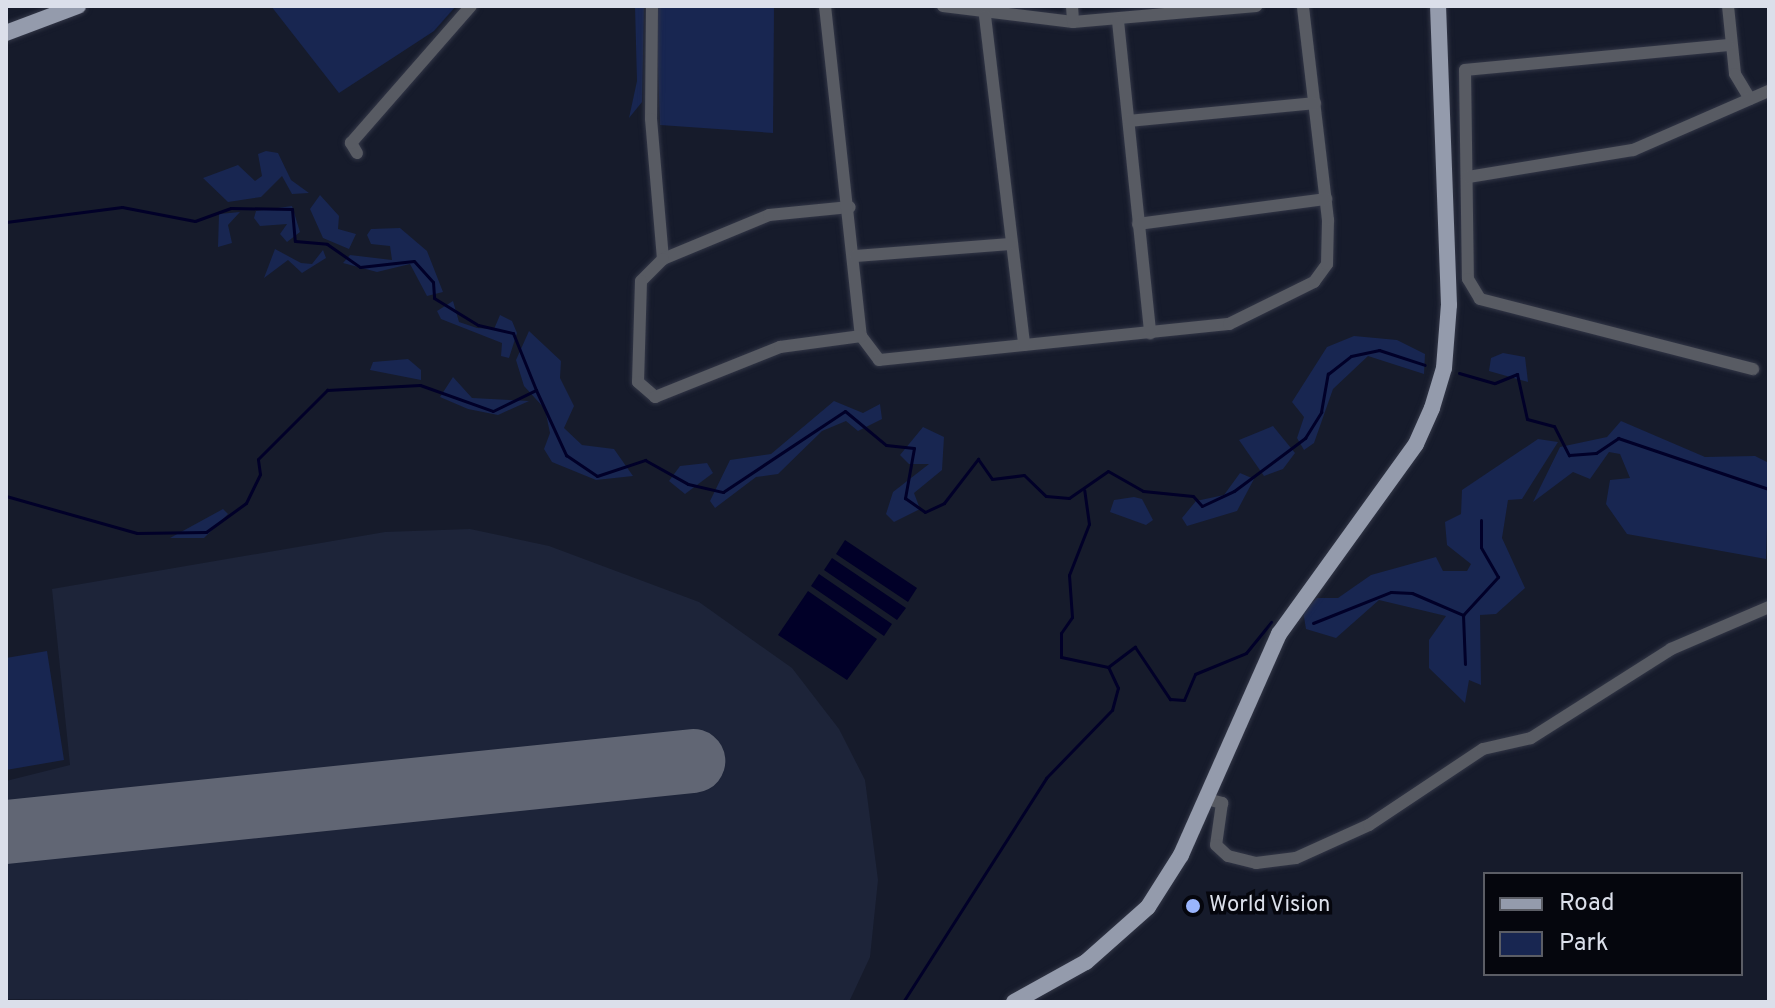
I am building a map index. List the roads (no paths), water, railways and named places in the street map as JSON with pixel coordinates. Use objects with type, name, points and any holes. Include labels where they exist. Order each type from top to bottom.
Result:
[{"type":"main road","points":[[6,33],[78,6]]},
{"type":"main road","points":[[1014,1002],[1126,932],[1181,855],[1279,634],[1416,444],[1432,408],[1447,342],[1447,237],[1438,6]]},
{"type":"street","points":[[357,153],[351,143],[471,6]]},
{"type":"street","points":[[652,6],[651,119],[663,259]]},
{"type":"street","points":[[825,6],[850,207],[861,336],[879,360],[1229,324],[1314,282],[1327,264],[1326,199],[1303,6]]},
{"type":"street","points":[[943,6],[985,16],[1073,22],[1118,21],[1256,6]]},
{"type":"street","points":[[1072,6],[1073,22]]},
{"type":"street","points":[[1728,6],[1728,45],[1750,99]]},
{"type":"street","points":[[985,16],[1024,345]]},
{"type":"street","points":[[1118,21],[1150,333]]},
{"type":"street","points":[[1728,45],[1465,70],[1468,279],[1480,299],[1753,369]]},
{"type":"street","points":[[1468,177],[1633,150],[1769,91]]},
{"type":"street","points":[[1129,121],[1315,103]]},
{"type":"street","points":[[1138,224],[1326,199]]},
{"type":"street","points":[[850,207],[769,215],[663,259],[641,281],[638,382],[655,397],[780,347],[861,336]]},
{"type":"street","points":[[1447,237],[1466,238]]},
{"type":"street","points":[[855,256],[1011,244]]},
{"type":"street","points":[[1207,799],[1222,803],[1216,845],[1228,856],[1256,863],[1296,858],[1369,825],[1483,749],[1531,738],[1671,649],[1769,607]]},
{"type":"waterway","points":[[6,222],[122,207],[195,221],[231,208],[292,209],[295,241],[327,244],[360,267],[414,261],[433,282],[434,298],[478,325],[513,333],[536,390]]},
{"type":"waterway","points":[[6,496],[137,533],[206,532],[246,503],[260,474],[258,459],[327,390],[420,385],[493,411],[536,390],[566,455],[597,476],[645,460],[688,484],[723,492],[845,411],[886,445],[914,448],[905,498],[925,512],[944,503],[978,459],[992,479],[1024,475],[1046,496],[1069,498],[1108,471],[1143,491],[1193,496],[1202,506],[1234,491],[1305,438],[1321,412],[1328,374],[1351,356],[1379,350],[1425,365]]},
{"type":"waterway","points":[[1459,373],[1495,383],[1517,374],[1527,419],[1554,426],[1569,455],[1596,453],[1618,438],[1769,489]]},
{"type":"waterway","points":[[903,1002],[1046,778],[1112,710],[1118,688],[1108,667],[1061,657],[1061,633],[1072,617],[1069,575],[1089,524],[1084,490]]},
{"type":"waterway","points":[[1463,615],[1498,577],[1481,547],[1481,520]]},
{"type":"waterway","points":[[1313,623],[1391,592],[1412,593],[1463,615],[1465,664]]},
{"type":"waterway","points":[[1108,667],[1135,647],[1170,699],[1184,700],[1195,674],[1246,653],[1271,622]]},
{"type":"place","name":"World Vision","points":[[1193,906]]}]
